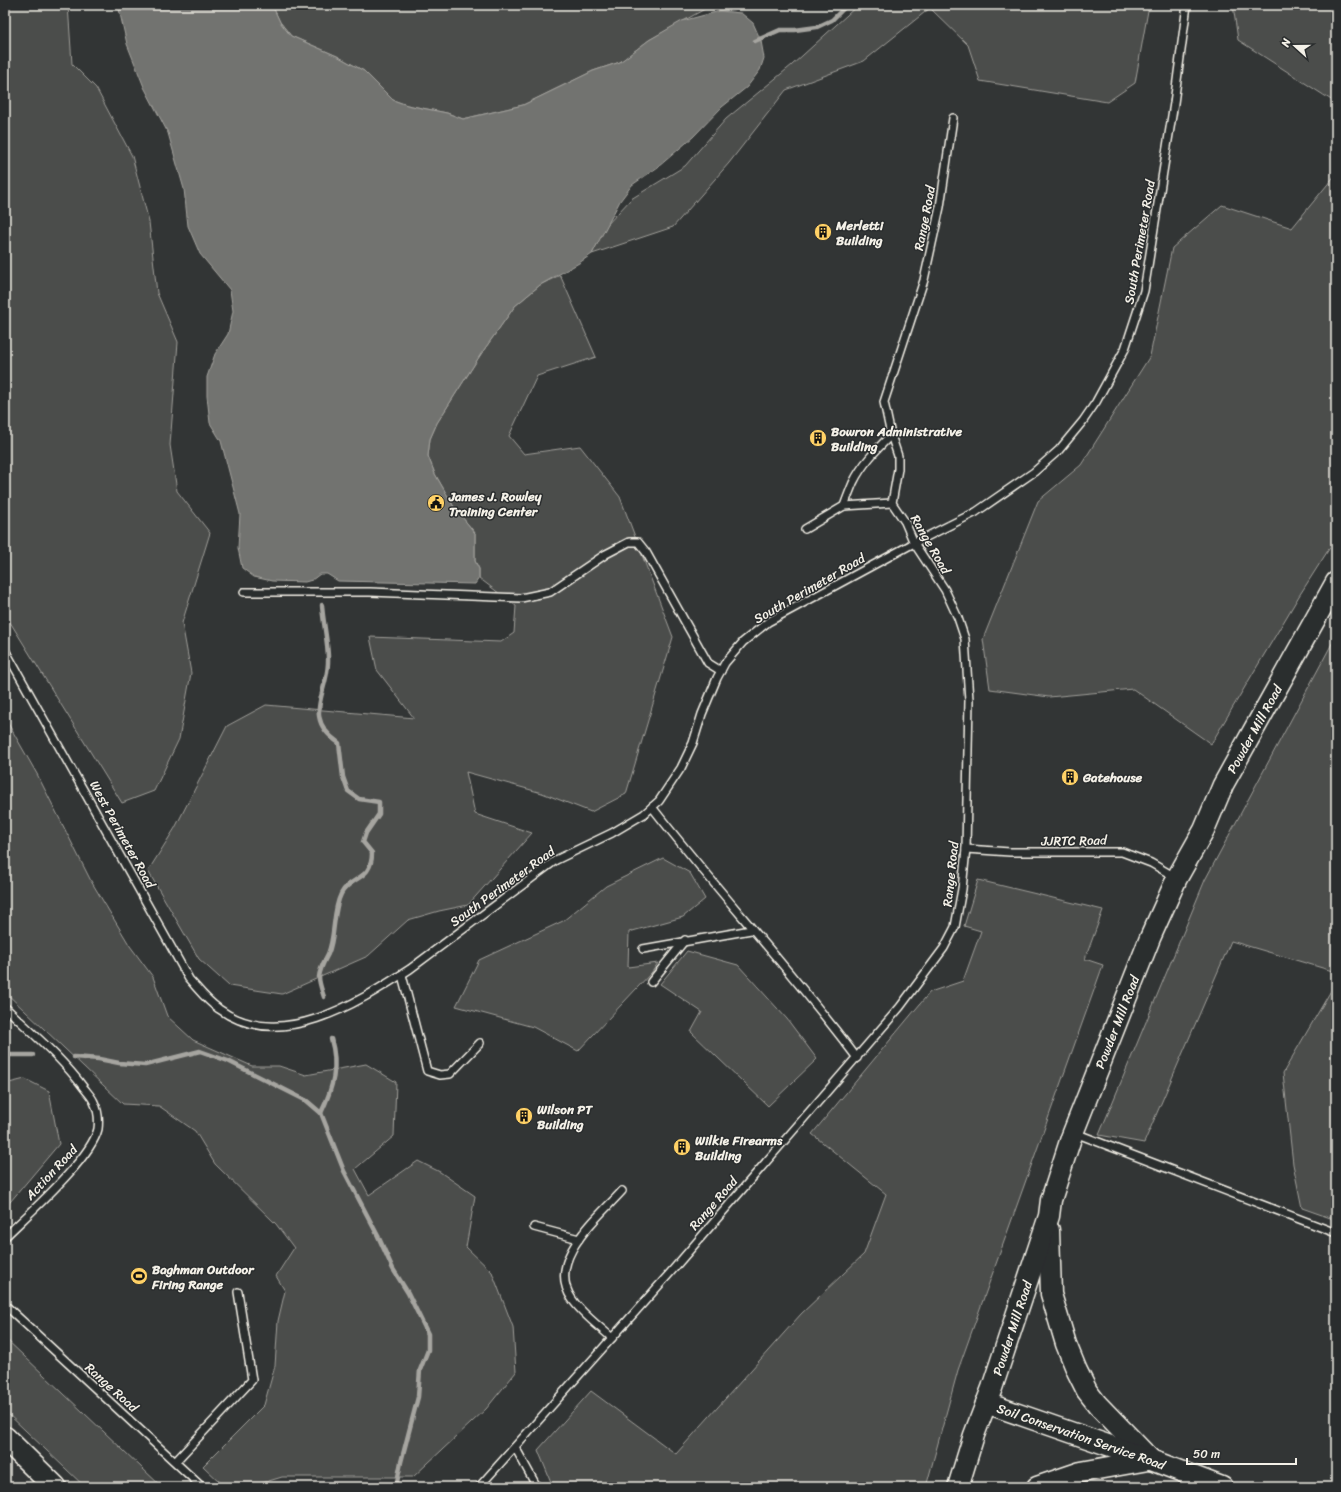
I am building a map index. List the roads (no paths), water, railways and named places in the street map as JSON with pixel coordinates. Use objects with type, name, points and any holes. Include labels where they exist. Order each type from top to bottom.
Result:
[{"type":"highway","points":[[5,1438],[55,1487]]},
{"type":"main road","name":"Powder Mill Road","points":[[958,1487],[1049,1216],[1051,1200],[1073,1132],[1150,938],[1177,878],[1204,830],[1223,785],[1336,582]]},
{"type":"main road","points":[[1049,1216],[1051,1294],[1066,1344],[1090,1395],[1118,1428],[1151,1460]]},
{"type":"main road","name":"Soil Conservation Service Road","points":[[986,1403],[1151,1460],[1222,1487]]},
{"type":"main road","points":[[1037,1487],[1081,1472],[1151,1460]]},
{"type":"lane","name":"South Perimeter Road","points":[[234,1017],[255,1025],[274,1027],[294,1026],[331,1013],[402,975],[556,860],[612,833],[644,814],[659,801],[681,768],[693,743],[702,714],[721,671],[735,650],[768,622],[914,543],[976,512],[1034,472],[1059,450],[1096,402],[1125,349],[1142,297],[1153,241],[1187,5]]},
{"type":"lane","name":"Range Road","points":[[479,1487],[612,1338],[857,1058],[900,1006],[944,948],[955,927],[962,889],[966,849],[969,700],[964,639],[958,618],[945,590],[914,543],[905,522],[892,503],[898,469],[898,456],[891,435],[884,402],[924,280],[940,206],[953,118]]},
{"type":"lane","points":[[844,506],[853,483],[861,470],[877,449],[891,435]]},
{"type":"lane","points":[[805,529],[844,506],[892,503]]},
{"type":"lane","points":[[244,592],[370,592],[520,598],[550,592],[606,554],[629,542],[638,542],[646,552],[708,662],[721,671]]},
{"type":"lane","name":"West Perimeter Road","points":[[5,650],[189,979],[207,1000],[220,1010],[234,1017]]},
{"type":"lane","points":[[652,807],[751,930],[827,1019],[857,1058]]},
{"type":"lane","name":"JJRTC Road","points":[[966,849],[1010,852],[1122,852],[1151,863],[1177,878]]},
{"type":"lane","points":[[643,949],[685,940],[751,930]]},
{"type":"lane","points":[[651,982],[685,940]]},
{"type":"lane","points":[[402,975],[427,1070],[440,1075],[450,1074],[480,1043]]},
{"type":"lane","name":"Action Road","points":[[5,1007],[60,1059],[75,1076],[94,1102],[98,1116],[98,1130],[92,1144],[80,1162],[5,1238]]},
{"type":"lane","points":[[1073,1132],[1336,1232]]},
{"type":"lane","points":[[612,1338],[573,1300],[566,1288],[565,1265],[579,1239],[622,1191]]},
{"type":"lane","points":[[534,1227],[579,1239]]},
{"type":"lane","points":[[176,1462],[252,1380],[238,1292]]},
{"type":"lane","name":"Range Road","points":[[5,1305],[202,1487]]},
{"type":"lane","points":[[515,1447],[537,1487]]},
{"type":"waterway","points":[[755,41],[780,30],[795,30],[817,27],[832,20],[847,5]]},
{"type":"waterway","points":[[322,605],[328,663],[327,675],[319,706],[319,715],[328,734],[339,743],[343,777],[348,791],[359,799],[379,802],[379,814],[366,833],[363,842],[372,853],[371,862],[365,874],[345,888],[336,908],[332,939],[319,977],[324,997]]},
{"type":"waterway","points":[[321,1113],[329,1095],[334,1077],[335,1068],[331,1039]]},
{"type":"waterway","points":[[74,1057],[145,1065],[200,1051],[228,1061],[307,1101],[321,1113],[344,1171],[378,1236],[393,1269],[408,1293],[428,1334],[428,1350],[420,1370],[418,1397],[396,1487]]},
{"type":"waterway","points":[[5,1055],[33,1055]]},
{"type":"place","name":"Merletti Building","points":[[823,232]]},
{"type":"place","name":"Bowron Administrative Building","points":[[818,438]]},
{"type":"place","name":"James J. Rowley Training Center","points":[[436,503]]},
{"type":"place","name":"Gatehouse","points":[[1070,777]]},
{"type":"place","name":"Wilson PT Building","points":[[524,1116]]},
{"type":"place","name":"Wilkie Firearms Building","points":[[682,1147]]},
{"type":"place","name":"Baghman Outdoor Firing Range","points":[[139,1276]]}]
